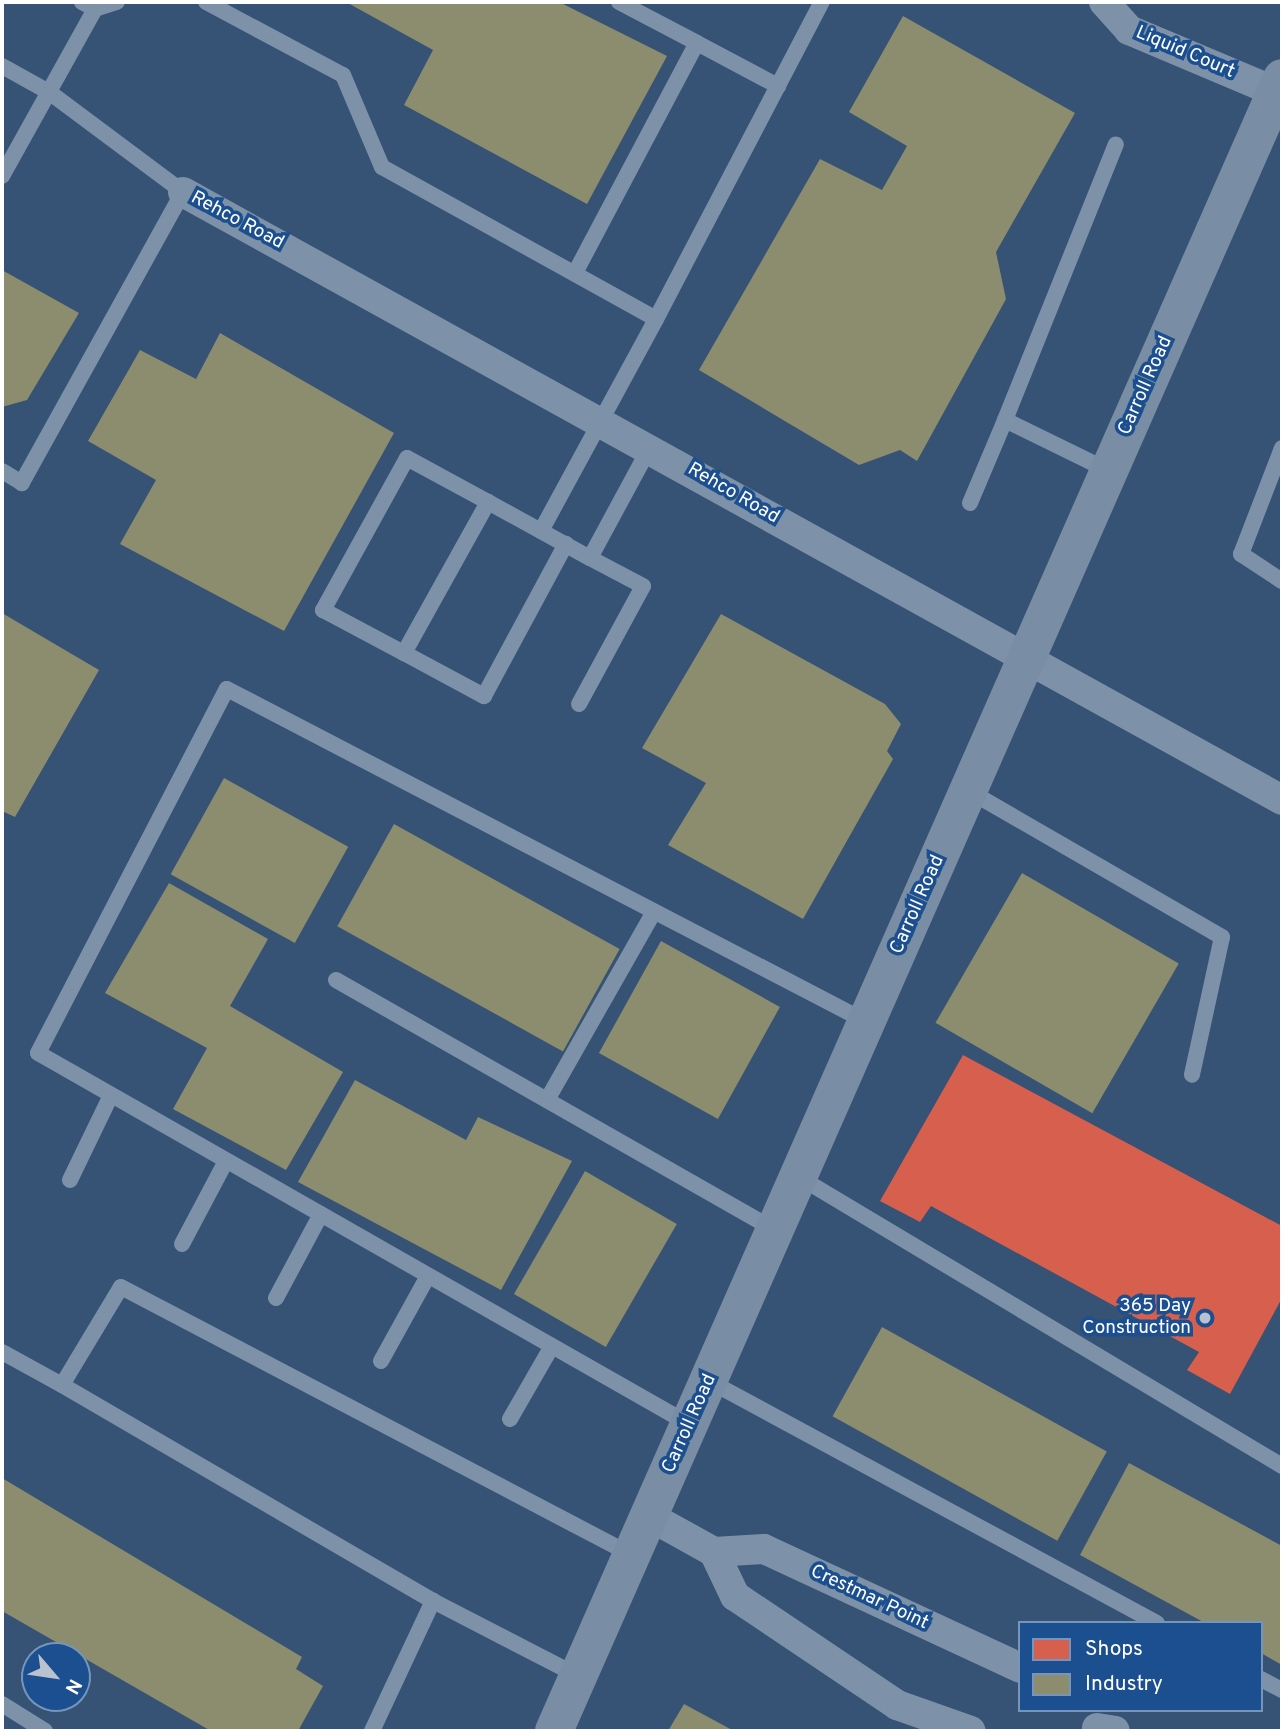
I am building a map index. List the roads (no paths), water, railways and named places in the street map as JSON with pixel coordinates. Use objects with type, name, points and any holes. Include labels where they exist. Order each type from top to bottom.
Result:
[{"type":"main road","name":"Carroll Road","points":[[554,1731],[1280,88]]},
{"type":"street","name":"Liquid Court","points":[[1104,2],[1129,30],[1280,88]]},
{"type":"street","name":"Rehco Road","points":[[183,192],[602,419],[1026,660],[1282,800]]},
{"type":"street","points":[[649,1516],[714,1552],[735,1595],[897,1705],[971,1731]]},
{"type":"street","name":"Crestmar Point","points":[[714,1552],[764,1549],[1018,1667]]},
{"type":"lane","points":[[2,176],[49,92],[88,5],[117,2]]},
{"type":"lane","points":[[206,2],[343,75],[382,167],[656,319]]},
{"type":"lane","points":[[619,2],[778,86]]},
{"type":"lane","points":[[541,531],[656,319],[822,2]]},
{"type":"lane","points":[[575,273],[697,43]]},
{"type":"lane","points":[[2,66],[49,92],[183,192],[22,482],[2,471]]},
{"type":"lane","points":[[970,503],[1116,144]]},
{"type":"lane","points":[[1005,420],[1109,471]]},
{"type":"lane","points":[[590,558],[650,447]]},
{"type":"lane","points":[[1282,448],[1241,554],[1282,581]]},
{"type":"lane","points":[[566,544],[484,696],[323,610],[407,458],[566,544],[590,558],[643,586],[579,704]]},
{"type":"lane","points":[[404,653],[488,502]]},
{"type":"lane","points":[[689,1425],[38,1053],[227,690],[867,1022]]},
{"type":"lane","points":[[969,791],[1222,937],[1192,1075]]},
{"type":"lane","points":[[547,1100],[654,912]]},
{"type":"lane","points":[[336,980],[775,1230]]},
{"type":"lane","points":[[70,1180],[111,1095]]},
{"type":"lane","points":[[182,1244],[226,1161]]},
{"type":"lane","points":[[799,1177],[1282,1466]]},
{"type":"lane","points":[[276,1298],[321,1214]]},
{"type":"lane","points":[[381,1361],[428,1276]]},
{"type":"lane","points":[[62,1385],[121,1287],[632,1555]]},
{"type":"lane","points":[[510,1419],[552,1346]]},
{"type":"lane","points":[[2,1352],[433,1601],[578,1676]]},
{"type":"lane","points":[[709,1381],[1153,1621]]},
{"type":"lane","points":[[372,1731],[433,1601]]},
{"type":"lane","points":[[1263,1680],[1282,1690]]},
{"type":"lane","points":[[2,1704],[45,1731]]},
{"type":"place","name":"365 Day Construction","points":[[1205,1318]]}]
